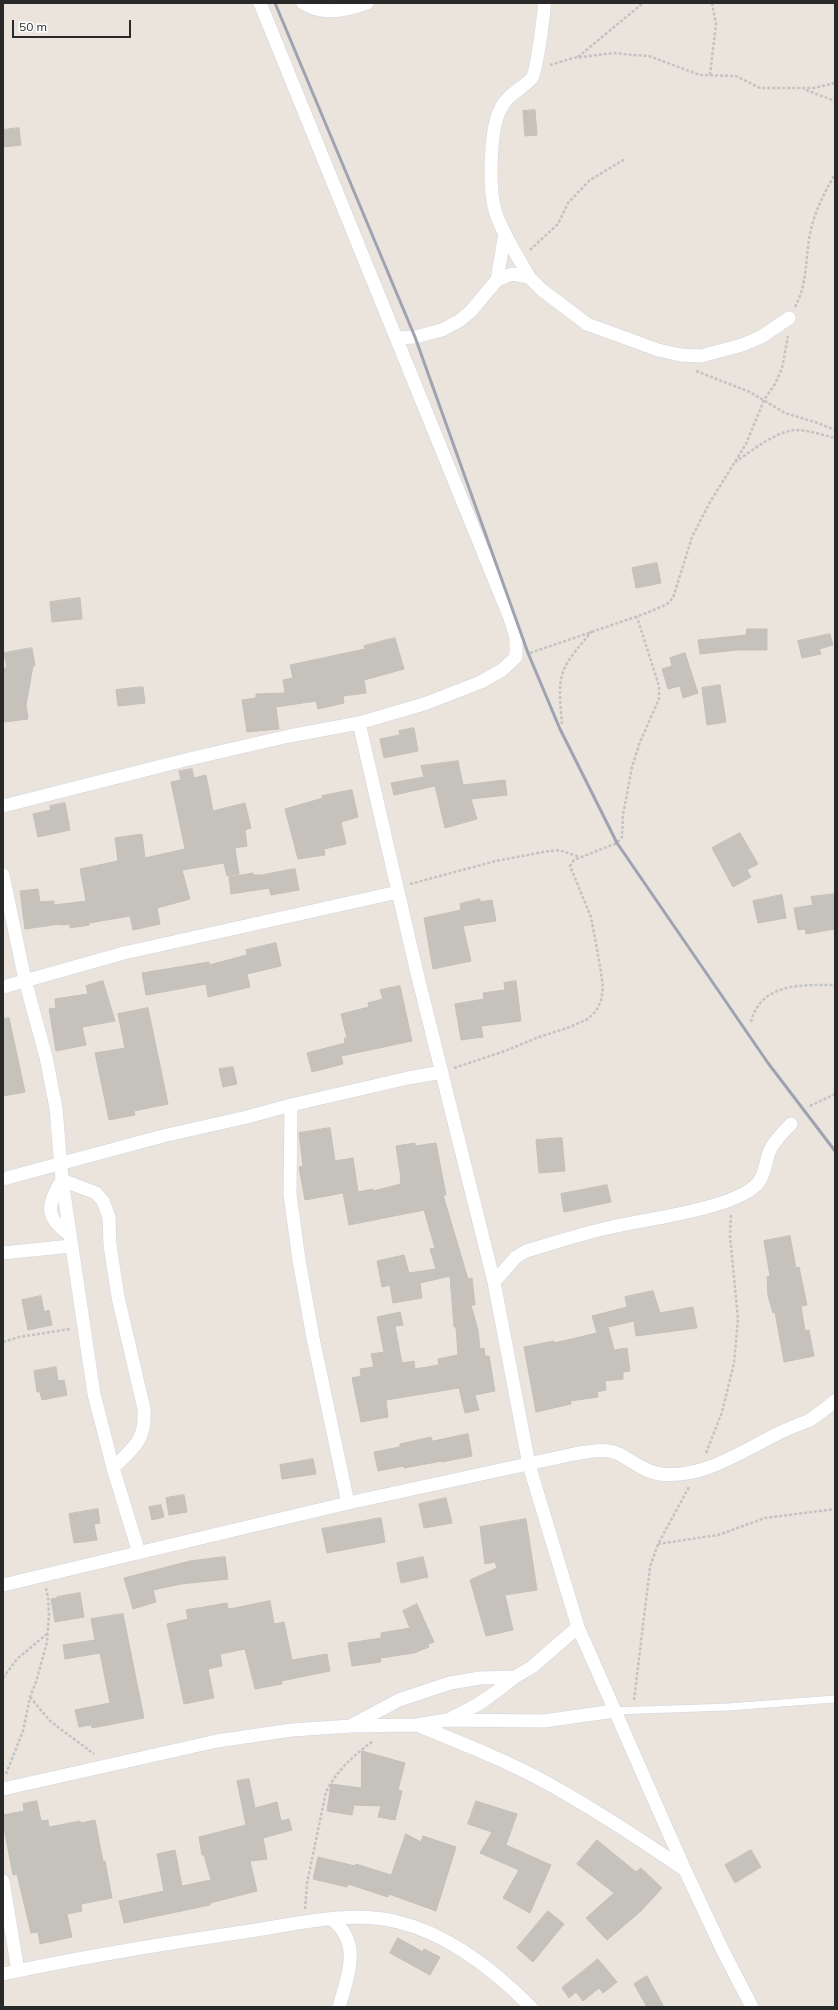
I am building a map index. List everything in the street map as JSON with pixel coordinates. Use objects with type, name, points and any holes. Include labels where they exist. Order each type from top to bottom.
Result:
[{"type":"street","points":[[3,806],[289,736],[359,723],[424,704],[481,682],[502,670],[516,657],[516,637],[510,618],[260,3]]},
{"type":"street","points":[[302,3],[312,9],[336,11],[367,3]]},
{"type":"street","points":[[544,3],[542,29],[533,76],[509,97],[500,109],[494,130],[492,168],[494,207],[505,233],[529,277],[542,290],[586,324],[658,350],[681,355],[701,356],[742,345],[761,337],[789,318]]},
{"type":"street","points":[[497,280],[505,233]]},
{"type":"street","points":[[397,338],[415,337],[442,330],[459,321],[471,312],[497,280],[512,274],[529,277]]},
{"type":"street","points":[[359,723],[397,889],[494,1282],[529,1465],[578,1627],[685,1870],[722,1949],[752,2007]]},
{"type":"street","points":[[3,875],[25,980],[46,1057],[56,1108],[62,1180],[94,1394],[113,1468],[139,1553]]},
{"type":"street","points":[[3,987],[124,953],[397,889]]},
{"type":"street","points":[[3,1179],[60,1163],[291,1105],[408,1078],[442,1072]]},
{"type":"street","points":[[291,1105],[290,1194],[300,1268],[313,1338],[333,1424],[348,1503]]},
{"type":"street","points":[[494,1282],[516,1257],[526,1251],[610,1227],[720,1203],[748,1192],[756,1185],[762,1176],[775,1142],[791,1124]]},
{"type":"street","points":[[62,1180],[96,1192],[103,1202],[109,1217],[110,1245],[118,1297],[144,1409],[145,1425],[143,1435],[137,1444],[113,1468]]},
{"type":"street","points":[[3,1253],[71,1240]]},
{"type":"street","points":[[3,1585],[348,1503],[529,1465],[574,1454],[609,1451],[618,1454],[648,1471],[658,1474],[676,1475],[699,1471],[809,1420],[835,1401]]},
{"type":"street","points":[[447,1720],[472,1709],[515,1677],[532,1667],[578,1627]]},
{"type":"street","points":[[351,1726],[399,1700],[450,1683],[480,1678],[515,1677]]},
{"type":"street","points":[[3,1789],[217,1741],[299,1729],[351,1726],[417,1725],[447,1720],[544,1721],[614,1711]]},
{"type":"street","points":[[417,1725],[492,1756],[546,1782],[630,1833],[685,1870]]},
{"type":"street","points":[[3,1881],[18,1971]]},
{"type":"street","points":[[3,1974],[162,1944],[332,1919],[373,1917],[396,1921],[433,1934],[484,1965],[531,2007]]},
{"type":"street","points":[[332,1919],[343,1928],[349,1939],[350,1949],[350,1964],[339,2007]]},
{"type":"lane","points":[[614,1711],[728,1707],[835,1699]]},
{"type":"path","points":[[577,58],[643,3]]},
{"type":"path","points":[[710,76],[716,24],[712,3]]},
{"type":"path","points":[[533,76],[560,61],[614,54],[649,56],[700,75],[736,76],[760,88],[804,89],[835,83]]},
{"type":"path","points":[[804,89],[835,101]]},
{"type":"path","points":[[520,261],[558,224],[568,203],[590,180],[625,159]]},
{"type":"path","points":[[516,657],[637,617],[658,609],[673,598],[692,537],[710,502],[746,444],[764,400],[775,384],[782,368],[787,344],[789,318],[800,297],[807,273],[810,236],[816,212],[835,174]]},
{"type":"path","points":[[693,370],[736,385],[785,413],[835,430]]},
{"type":"path","points":[[733,464],[780,434],[794,430],[808,431],[835,438]]},
{"type":"path","points":[[442,1072],[505,1051],[588,1019],[596,1011],[601,1001],[603,987],[591,917],[570,866],[571,862],[580,856],[617,843],[622,837],[623,815],[632,766],[640,742],[659,699],[659,686],[637,617]]},
{"type":"path","points":[[562,724],[560,684],[562,674],[573,656],[592,631]]},
{"type":"path","points":[[397,889],[496,861],[543,852],[558,850],[580,856]]},
{"type":"path","points":[[751,1022],[754,1010],[766,998],[778,991],[792,985],[835,985]]},
{"type":"path","points":[[810,1106],[835,1094]]},
{"type":"path","points":[[632,1710],[650,1567],[658,1544],[699,1471],[722,1412],[734,1363],[738,1319],[730,1236],[733,1199]]},
{"type":"path","points":[[3,1342],[50,1331],[83,1327]]},
{"type":"path","points":[[658,1544],[718,1535],[765,1518],[835,1509]]},
{"type":"path","points":[[3,1780],[23,1731],[30,1697],[36,1682],[49,1632],[48,1598],[40,1575]]},
{"type":"path","points":[[3,1678],[18,1659],[49,1632]]},
{"type":"path","points":[[30,1697],[50,1721],[89,1752],[114,1763]]},
{"type":"path","points":[[305,1923],[307,1883],[326,1792],[332,1779],[342,1767],[392,1726]]},
{"type":"building","points":[[535,110],[537,135],[525,136],[523,111]]},
{"type":"building","points":[[19,128],[21,145],[3,147],[3,130]]},
{"type":"building","points":[[657,563],[661,583],[636,588],[632,568]]},
{"type":"building","points":[[80,598],[82,619],[52,622],[50,602]]},
{"type":"building","points":[[747,629],[767,629],[767,650],[737,650],[700,654],[698,640],[746,635]]},
{"type":"building","points":[[830,634],[833,645],[819,649],[821,654],[802,658],[798,641]]},
{"type":"building","points":[[395,638],[404,669],[364,680],[366,693],[343,696],[344,703],[318,709],[316,701],[276,707],[279,729],[247,732],[242,700],[256,698],[256,694],[285,693],[283,680],[293,678],[290,665],[365,649],[364,646]]},
{"type":"building","points":[[32,648],[35,666],[33,666],[26,705],[28,719],[5,722],[3,708],[3,668],[7,668],[4,653]]},
{"type":"building","points":[[685,653],[698,693],[683,698],[680,686],[668,689],[662,669],[672,666],[670,658]]},
{"type":"building","points":[[720,685],[726,722],[707,725],[702,688]]},
{"type":"building","points":[[143,687],[145,703],[118,706],[116,690]]},
{"type":"building","points":[[414,728],[418,751],[384,758],[380,739],[400,735],[399,731]]},
{"type":"building","points":[[458,761],[463,785],[505,780],[507,795],[471,799],[477,819],[445,828],[435,786],[394,795],[391,783],[424,777],[421,766]]},
{"type":"building","points":[[192,769],[194,778],[206,775],[213,811],[245,803],[251,828],[245,830],[247,846],[235,848],[239,874],[227,876],[224,863],[182,870],[190,899],[157,908],[160,924],[133,930],[130,916],[70,928],[70,924],[60,924],[25,929],[20,891],[38,889],[40,902],[54,901],[54,905],[86,901],[80,869],[118,861],[115,838],[142,834],[145,858],[185,849],[171,782],[181,780],[179,771]]},
{"type":"building","points":[[352,790],[358,817],[341,822],[346,844],[324,849],[325,855],[298,859],[285,809],[323,798],[322,796]]},
{"type":"building","points":[[65,803],[70,830],[38,837],[33,814],[51,810],[50,806]]},
{"type":"building","points":[[740,833],[758,864],[747,870],[751,877],[733,887],[712,848]]},
{"type":"building","points":[[295,869],[299,890],[271,895],[269,888],[231,894],[229,877],[253,873],[253,875],[261,875]]},
{"type":"building","points":[[835,894],[835,929],[806,934],[805,929],[798,930],[794,908],[813,905],[811,897]]},
{"type":"building","points":[[782,895],[786,918],[758,923],[753,901]]},
{"type":"building","points":[[480,899],[480,902],[492,900],[496,921],[463,926],[471,961],[433,969],[424,918],[461,910],[460,904]]},
{"type":"building","points":[[276,943],[281,966],[247,974],[250,987],[208,997],[206,984],[146,995],[142,973],[209,962],[209,965],[247,955],[246,950]]},
{"type":"building","points":[[103,981],[115,1021],[82,1027],[86,1045],[56,1051],[49,1009],[56,1008],[55,999],[88,994],[86,986]]},
{"type":"building","points":[[516,981],[521,1021],[481,1026],[483,1037],[461,1040],[455,1004],[484,999],[483,993],[505,990],[504,983]]},
{"type":"building","points":[[400,986],[412,1041],[341,1056],[343,1064],[312,1072],[307,1053],[345,1043],[344,1038],[347,1038],[341,1014],[369,1007],[368,1003],[383,999],[380,990]]},
{"type":"building","points":[[148,1008],[168,1104],[134,1111],[135,1115],[109,1120],[95,1053],[125,1048],[118,1014]]},
{"type":"building","points":[[9,1018],[25,1092],[3,1096],[3,1019]]},
{"type":"building","points":[[233,1067],[237,1084],[223,1087],[219,1069]]},
{"type":"building","points":[[330,1128],[335,1161],[353,1158],[358,1192],[373,1189],[373,1191],[401,1184],[396,1146],[415,1143],[415,1146],[436,1143],[446,1195],[443,1195],[468,1279],[472,1278],[475,1305],[471,1305],[478,1330],[480,1349],[484,1348],[485,1356],[489,1356],[495,1391],[475,1395],[479,1410],[465,1413],[459,1388],[386,1400],[388,1417],[361,1422],[352,1378],[361,1376],[360,1369],[374,1367],[371,1354],[384,1352],[377,1317],[400,1312],[403,1325],[395,1326],[402,1363],[414,1361],[415,1369],[439,1365],[438,1359],[458,1355],[456,1327],[454,1327],[450,1276],[420,1283],[422,1298],[393,1303],[390,1285],[382,1287],[377,1261],[404,1255],[409,1273],[436,1269],[430,1249],[435,1248],[424,1210],[349,1225],[343,1193],[305,1200],[299,1167],[303,1166],[299,1133]]},
{"type":"building","points":[[562,1138],[565,1171],[539,1173],[536,1140]]},
{"type":"building","points":[[607,1185],[611,1202],[564,1212],[561,1194]]},
{"type":"building","points":[[790,1236],[796,1268],[799,1267],[807,1305],[801,1306],[805,1331],[809,1330],[814,1356],[784,1362],[775,1312],[773,1313],[768,1296],[767,1277],[770,1276],[764,1241]]},
{"type":"building","points":[[653,1291],[660,1313],[693,1307],[697,1328],[636,1336],[634,1321],[608,1327],[614,1350],[627,1348],[630,1371],[623,1372],[623,1379],[605,1381],[606,1390],[597,1392],[598,1397],[570,1401],[571,1404],[536,1412],[524,1347],[554,1341],[554,1343],[597,1333],[592,1316],[627,1307],[625,1297]]},
{"type":"building","points":[[41,1296],[44,1312],[49,1310],[52,1325],[28,1330],[22,1300]]},
{"type":"building","points":[[56,1367],[58,1381],[64,1380],[67,1395],[42,1400],[40,1392],[37,1392],[34,1371]]},
{"type":"building","points":[[468,1434],[472,1456],[378,1471],[374,1452],[400,1447],[400,1444],[431,1437],[432,1441]]},
{"type":"building","points":[[313,1459],[316,1474],[282,1479],[280,1465]]},
{"type":"building","points":[[184,1495],[187,1512],[169,1515],[166,1498]]},
{"type":"building","points":[[446,1498],[452,1523],[424,1528],[419,1504]]},
{"type":"building","points":[[161,1505],[164,1517],[152,1520],[149,1507]]},
{"type":"building","points":[[98,1509],[100,1523],[94,1524],[97,1540],[74,1543],[69,1514]]},
{"type":"building","points":[[381,1518],[385,1542],[327,1553],[322,1529]]},
{"type":"building","points":[[526,1519],[537,1590],[505,1595],[513,1630],[486,1636],[470,1580],[497,1568],[495,1562],[485,1564],[480,1527]]},
{"type":"building","points":[[225,1557],[228,1579],[181,1584],[153,1590],[156,1602],[133,1609],[124,1578],[190,1561]]},
{"type":"building","points":[[423,1557],[428,1577],[401,1583],[397,1563]]},
{"type":"building","points":[[80,1593],[84,1617],[55,1622],[51,1599]]},
{"type":"building","points":[[270,1601],[274,1624],[284,1622],[292,1660],[327,1654],[330,1671],[281,1681],[282,1684],[255,1689],[245,1649],[220,1654],[222,1666],[208,1669],[214,1698],[184,1704],[167,1624],[188,1619],[186,1610],[227,1603],[228,1609]]},
{"type":"building","points":[[417,1604],[434,1642],[428,1644],[429,1647],[414,1653],[380,1658],[381,1662],[352,1666],[348,1643],[381,1638],[381,1633],[410,1628],[403,1611]]},
{"type":"building","points":[[123,1614],[144,1718],[92,1728],[91,1725],[79,1727],[75,1710],[110,1703],[100,1653],[65,1659],[63,1645],[95,1640],[91,1619]]},
{"type":"building","points":[[362,1751],[405,1763],[398,1790],[402,1791],[395,1820],[378,1817],[381,1806],[354,1805],[352,1815],[327,1811],[331,1784],[361,1788]]},
{"type":"building","points":[[249,1779],[255,1808],[277,1802],[281,1821],[289,1819],[292,1830],[263,1838],[267,1859],[250,1861],[257,1891],[210,1903],[210,1905],[124,1923],[119,1901],[164,1891],[157,1854],[175,1850],[182,1886],[211,1880],[204,1855],[202,1855],[199,1837],[246,1825],[237,1781]]},
{"type":"building","points":[[37,1801],[41,1821],[48,1820],[49,1827],[80,1821],[81,1823],[95,1820],[112,1898],[81,1904],[82,1911],[67,1914],[72,1937],[40,1944],[38,1932],[31,1933],[17,1874],[13,1875],[3,1823],[3,1815],[24,1811],[23,1804]]},
{"type":"building","points":[[476,1801],[517,1814],[506,1845],[551,1865],[530,1913],[503,1898],[519,1870],[480,1853],[492,1832],[468,1824]]},
{"type":"building","points":[[406,1834],[421,1842],[423,1836],[456,1847],[436,1911],[389,1894],[388,1897],[348,1884],[347,1887],[313,1879],[318,1857],[355,1866],[356,1864],[391,1875]]},
{"type":"building","points":[[597,1840],[636,1872],[641,1868],[662,1888],[641,1911],[607,1940],[586,1918],[614,1893],[577,1864]]},
{"type":"building","points":[[751,1850],[761,1867],[735,1883],[725,1865]]},
{"type":"building","points":[[548,1911],[564,1924],[533,1962],[517,1948]]},
{"type":"building","points":[[398,1938],[423,1952],[424,1949],[440,1957],[430,1975],[390,1953]]},
{"type":"building","points":[[598,1959],[617,1982],[603,1993],[599,1988],[583,2001],[576,1992],[569,1998],[562,1988]]},
{"type":"building","points":[[647,1976],[664,2007],[647,2007],[634,1984]]},
{"type":"railway","points":[[275,3],[415,337],[528,653],[560,729],[617,843],[768,1063],[835,1151]]}]
